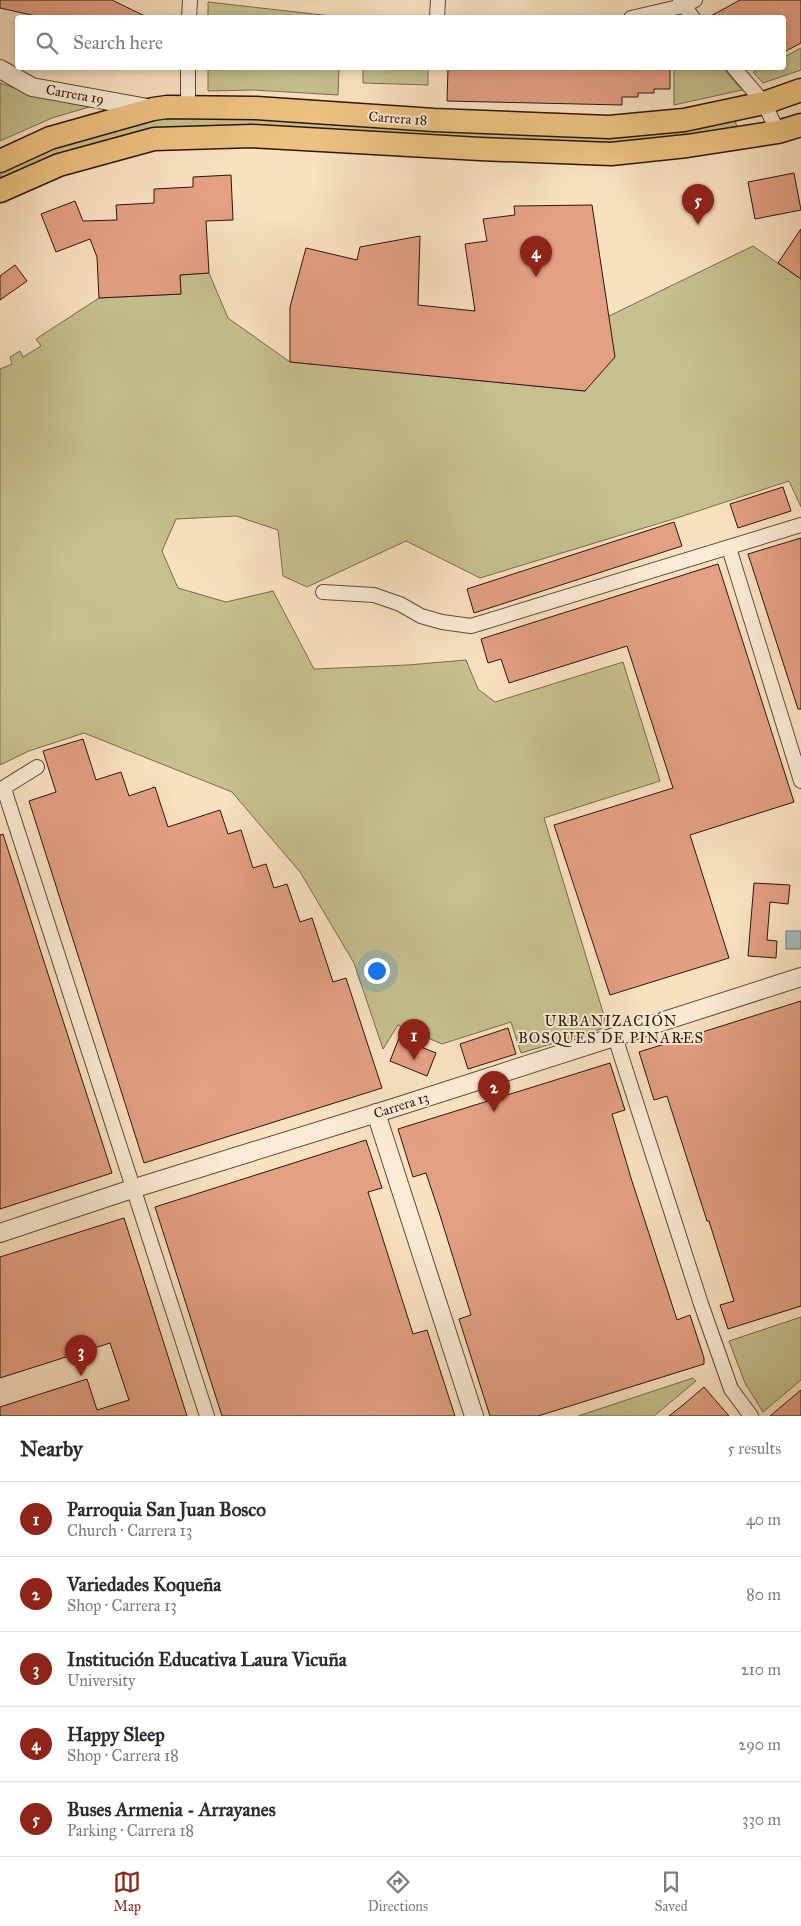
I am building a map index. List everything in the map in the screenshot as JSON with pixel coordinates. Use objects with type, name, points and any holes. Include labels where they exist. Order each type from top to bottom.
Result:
[{"type":"main road","name":"Carrera 18","points":[[0,161],[50,138],[153,109],[188,107],[256,108],[434,120],[609,128],[684,120],[764,103],[801,90]]},
{"type":"main road","name":"Carrera 18","points":[[0,190],[59,165],[154,139],[252,136],[480,149],[611,154],[687,146],[778,132],[801,124]]},
{"type":"street","points":[[189,15],[190,0]]},
{"type":"street","points":[[437,15],[438,0]]},
{"type":"street","points":[[641,15],[686,2],[692,15]]},
{"type":"street","name":"Carrera 19","points":[[0,69],[32,87],[153,109]]},
{"type":"street","points":[[188,70],[188,107]]},
{"type":"street","points":[[736,70],[764,103],[778,132]]},
{"type":"street","points":[[323,592],[374,595],[400,604],[422,616],[442,622],[470,626],[801,525]]},
{"type":"street","points":[[729,548],[801,781]]},
{"type":"street","points":[[37,767],[2,790],[207,1416]]},
{"type":"street","name":"Carrera 13","points":[[0,1233],[132,1189],[801,977]]},
{"type":"street","points":[[615,1037],[698,1295],[725,1372],[732,1389],[750,1416]]},
{"type":"street","points":[[376,1113],[474,1416]]},
{"type":"shaded area","points":[[208,2],[322,15],[208,15]]},
{"type":"shaded area","points":[[801,48],[801,70],[763,83],[753,72],[758,70],[786,70],[786,56]]},
{"type":"shaded area","points":[[208,70],[339,70],[338,95],[254,90],[208,91]]},
{"type":"shaded area","points":[[363,70],[428,70],[428,85],[363,83]]},
{"type":"shaded area","points":[[674,70],[725,70],[742,90],[674,105]]},
{"type":"shaded area","points":[[0,83],[35,95],[96,105],[52,118],[0,141]]},
{"type":"shaded area","points":[[167,114],[734,119],[737,126],[612,146],[261,128],[207,126],[168,128],[0,182],[0,169],[17,159]]},
{"type":"shaded area","points":[[753,246],[801,279],[801,507],[789,481],[680,517],[480,578],[406,541],[307,587],[283,576],[278,530],[236,516],[176,519],[162,551],[178,588],[226,602],[273,591],[314,669],[408,665],[466,660],[478,689],[495,702],[623,662],[660,781],[544,818],[605,1019],[601,1029],[521,1053],[511,1022],[442,1044],[398,1025],[383,1049],[354,963],[300,872],[232,792],[84,733],[29,751],[0,765],[0,369],[12,364],[10,357],[20,351],[23,357],[41,346],[36,339],[99,298],[181,294],[180,275],[209,273],[228,318],[290,362],[585,391],[609,316]]},
{"type":"shaded area","points":[[801,1317],[801,1380],[763,1412],[745,1383],[729,1341]]},
{"type":"shaded area","points":[[693,1378],[696,1381],[654,1416],[578,1416]]},
{"type":"water","points":[[786,931],[801,931],[801,949],[786,949]]},
{"type":"building","points":[[0,0],[112,0],[143,15],[32,15],[0,8]]},
{"type":"building","points":[[740,0],[801,0],[801,43],[786,51],[786,15],[712,15]]},
{"type":"building","points":[[448,70],[670,70],[670,89],[654,89],[654,93],[638,93],[638,97],[622,97],[622,105],[447,101]]},
{"type":"building","points":[[794,173],[801,210],[755,219],[748,182]]},
{"type":"building","points":[[231,175],[233,220],[206,221],[209,273],[180,275],[181,294],[99,298],[97,257],[90,239],[56,252],[41,214],[75,201],[83,221],[117,220],[116,205],[154,203],[154,189],[193,187],[193,177]]},
{"type":"building","points":[[592,205],[615,357],[585,391],[290,362],[290,307],[306,248],[357,260],[360,247],[420,236],[418,305],[475,311],[465,244],[487,241],[483,219],[515,215],[514,206]]},
{"type":"building","points":[[801,229],[801,279],[778,263]]},
{"type":"building","points":[[15,265],[27,281],[0,300],[0,276]]},
{"type":"building","points":[[783,487],[791,511],[738,528],[730,504]]},
{"type":"building","points":[[674,522],[682,546],[474,613],[467,589]]},
{"type":"building","points":[[801,538],[801,709],[798,709],[748,554]]},
{"type":"building","points":[[718,564],[794,802],[690,835],[729,958],[610,995],[554,825],[673,788],[627,646],[509,683],[501,659],[488,663],[481,639]]},
{"type":"building","points":[[83,739],[96,780],[121,772],[129,796],[155,787],[168,827],[220,810],[228,834],[241,830],[253,868],[266,864],[274,888],[287,884],[300,922],[312,918],[333,982],[346,978],[382,1088],[144,1163],[29,801],[56,792],[43,751]]},
{"type":"building","points":[[3,834],[112,1173],[0,1209],[0,835]]},
{"type":"building","points":[[754,883],[790,885],[788,904],[770,902],[767,940],[777,941],[776,958],[748,956]]},
{"type":"building","points":[[801,1001],[801,1306],[728,1329],[720,1305],[734,1301],[709,1221],[707,1221],[667,1096],[654,1100],[639,1052]]},
{"type":"building","points":[[508,1028],[516,1054],[468,1069],[460,1044]]},
{"type":"building","points":[[399,1038],[436,1053],[427,1076],[390,1061]]},
{"type":"building","points":[[610,1063],[625,1110],[612,1114],[631,1178],[677,1320],[690,1315],[704,1358],[704,1364],[538,1416],[490,1416],[459,1319],[471,1315],[439,1212],[426,1173],[413,1177],[398,1129]]},
{"type":"building","points":[[366,1140],[382,1188],[368,1192],[413,1334],[427,1330],[455,1416],[222,1416],[155,1207]]},
{"type":"building","points":[[124,1218],[187,1416],[0,1416],[0,1407],[87,1379],[97,1410],[129,1400],[110,1343],[0,1378],[0,1257]]},
{"type":"building","points":[[704,1387],[729,1416],[669,1416],[683,1405]]},
{"type":"building","points":[[801,1390],[801,1416],[770,1416],[783,1405]]},
{"type":"place","name":"Buses Armenia - Arrayanes","points":[[698,225]]},
{"type":"place","name":"Happy Sleep","points":[[536,277]]},
{"type":"place","name":"Parroquia San Juan Bosco","points":[[414,1060]]},
{"type":"place","name":"Variedades Koqueña","points":[[494,1112]]},
{"type":"place","name":"Institución Educativa Laura Vicuña","points":[[81,1376]]},
{"type":"district","name":"URBANIZACIÓN BOSQUES DE PINARES","points":[[611,1030]]}]
